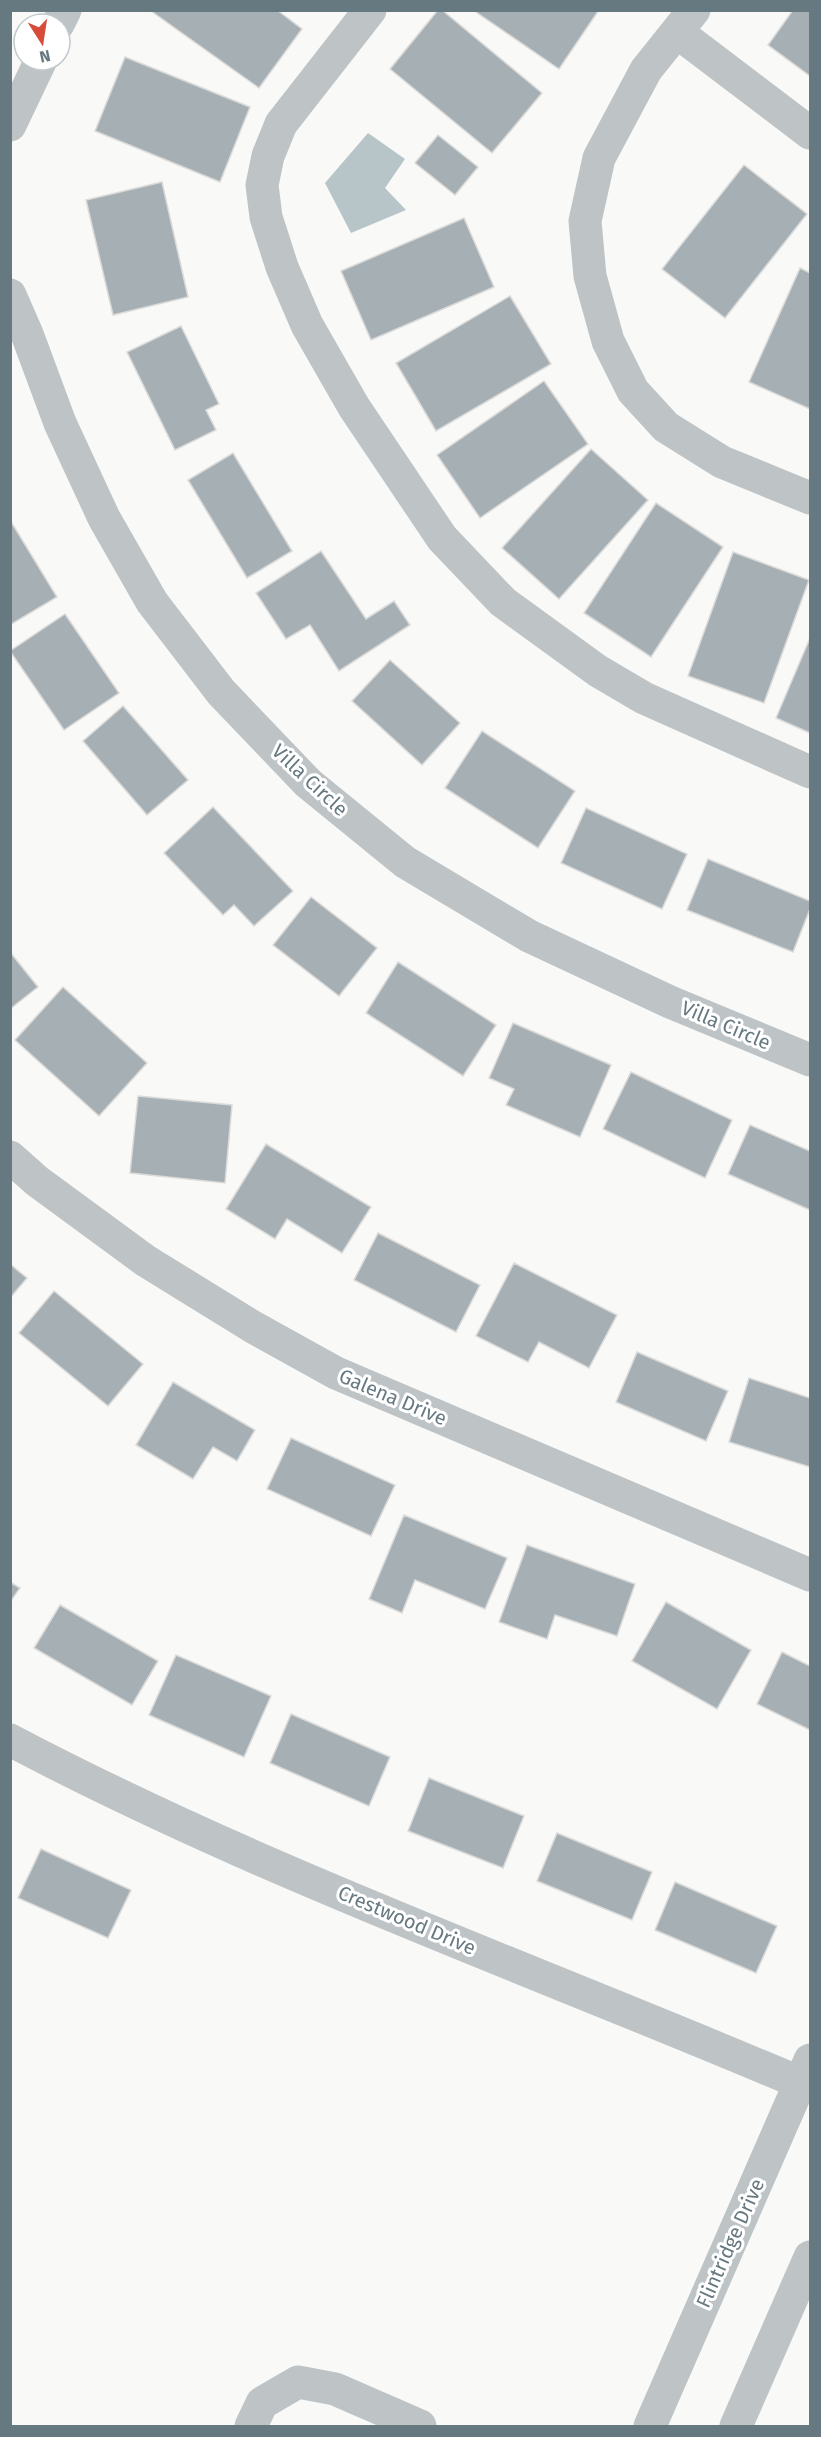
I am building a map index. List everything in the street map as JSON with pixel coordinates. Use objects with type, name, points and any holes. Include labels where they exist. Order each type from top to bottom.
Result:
[{"type":"street","points":[[370,10],[281,124],[268,156],[262,185],[266,217],[282,267],[307,325],[348,397],[442,538],[503,602],[598,670],[644,698],[810,772]]},
{"type":"street","points":[[810,133],[685,21],[646,70],[599,158],[585,222],[590,276],[608,341],[633,391],[666,427],[722,462],[810,498]]},
{"type":"street","points":[[10,125],[35,72]]},
{"type":"street","name":"Villa Circle","points":[[10,295],[60,423],[104,518],[152,602],[221,692],[308,783],[405,862],[529,936],[670,1002],[810,1060]]},
{"type":"street","name":"Galena Drive","points":[[10,1157],[37,1181],[146,1261],[253,1327],[336,1373],[810,1575]]},
{"type":"street","name":"Crestwood Drive","points":[[10,1740],[73,1773],[221,1843],[807,2076]]},
{"type":"street","name":"Flintridge Drive","points":[[650,2427],[807,2076]]},
{"type":"street","points":[[736,2427],[810,2257]]},
{"type":"street","points":[[251,2427],[262,2403],[298,2382],[335,2388],[420,2427]]},
{"type":"shaded area","points":[[368,133],[405,159],[385,188],[406,210],[351,233],[325,183]]},
{"type":"building","points":[[277,10],[302,29],[259,88],[151,11]]},
{"type":"building","points":[[438,10],[442,10],[542,93],[492,153],[390,69]]},
{"type":"building","points":[[473,10],[599,10],[559,69]]},
{"type":"building","points":[[793,10],[810,10],[810,76],[768,45]]},
{"type":"building","points":[[125,57],[250,107],[220,182],[95,131]]},
{"type":"building","points":[[438,135],[478,167],[455,195],[415,163]]},
{"type":"building","points":[[744,165],[807,214],[725,318],[662,269]]},
{"type":"building","points":[[162,182],[188,297],[113,315],[86,200]]},
{"type":"building","points":[[464,218],[494,287],[371,340],[341,271]]},
{"type":"building","points":[[800,268],[810,273],[810,409],[749,382]]},
{"type":"building","points":[[510,296],[551,364],[436,431],[396,363]]},
{"type":"building","points":[[181,326],[219,404],[206,410],[216,430],[175,450],[127,352]]},
{"type":"building","points":[[544,381],[588,444],[480,518],[437,455]]},
{"type":"building","points":[[591,449],[648,500],[559,599],[502,548]]},
{"type":"building","points":[[233,453],[292,551],[247,578],[188,480]]},
{"type":"building","points":[[656,503],[723,547],[651,657],[584,613]]},
{"type":"building","points":[[10,520],[57,597],[10,625]]},
{"type":"building","points":[[321,551],[366,619],[394,601],[410,625],[339,671],[310,625],[286,639],[256,593]]},
{"type":"building","points":[[733,552],[809,580],[764,703],[688,676]]},
{"type":"building","points":[[65,614],[119,693],[64,730],[10,651]]},
{"type":"building","points":[[810,638],[810,733],[776,718]]},
{"type":"building","points":[[390,660],[460,723],[422,765],[352,701]]},
{"type":"building","points":[[123,706],[188,780],[147,815],[83,741]]},
{"type":"building","points":[[482,731],[575,791],[538,848],[445,788]]},
{"type":"building","points":[[213,807],[293,891],[254,926],[234,905],[223,915],[164,853]]},
{"type":"building","points":[[586,808],[687,854],[662,909],[561,863]]},
{"type":"building","points":[[708,859],[810,901],[810,909],[793,952],[687,910]]},
{"type":"building","points":[[311,897],[377,948],[339,996],[273,945]]},
{"type":"building","points":[[10,952],[38,987],[10,1009]]},
{"type":"building","points":[[398,962],[496,1025],[463,1076],[366,1013]]},
{"type":"building","points":[[63,987],[147,1063],[99,1116],[15,1040]]},
{"type":"building","points":[[513,1023],[611,1065],[580,1137],[506,1105],[514,1089],[489,1078]]},
{"type":"building","points":[[631,1072],[732,1120],[705,1178],[603,1129]]},
{"type":"building","points":[[138,1096],[232,1105],[225,1183],[130,1173]]},
{"type":"building","points":[[750,1125],[810,1151],[810,1210],[728,1174]]},
{"type":"building","points":[[266,1144],[371,1207],[342,1253],[287,1219],[275,1239],[226,1209]]},
{"type":"building","points":[[378,1233],[480,1285],[456,1332],[354,1280]]},
{"type":"building","points":[[514,1263],[617,1315],[589,1368],[539,1342],[528,1362],[476,1336]]},
{"type":"building","points":[[10,1264],[27,1278],[10,1298]]},
{"type":"building","points":[[54,1291],[143,1364],[108,1406],[19,1333]]},
{"type":"building","points":[[637,1352],[728,1391],[706,1441],[616,1402]]},
{"type":"building","points":[[749,1378],[810,1398],[810,1467],[729,1442]]},
{"type":"building","points":[[173,1382],[255,1430],[237,1461],[213,1447],[193,1479],[136,1445]]},
{"type":"building","points":[[291,1438],[395,1485],[371,1536],[267,1489]]},
{"type":"building","points":[[404,1515],[507,1558],[485,1609],[415,1580],[402,1613],[369,1599]]},
{"type":"building","points":[[527,1545],[635,1584],[617,1636],[555,1615],[547,1639],[499,1622]]},
{"type":"building","points":[[10,1582],[20,1588],[10,1602]]},
{"type":"building","points":[[666,1602],[751,1650],[717,1709],[632,1661]]},
{"type":"building","points":[[60,1605],[158,1661],[132,1705],[34,1648]]},
{"type":"building","points":[[782,1652],[810,1666],[810,1730],[757,1704]]},
{"type":"building","points":[[176,1655],[271,1696],[244,1757],[149,1715]]},
{"type":"building","points":[[291,1714],[390,1757],[369,1806],[270,1763]]},
{"type":"building","points":[[429,1778],[524,1816],[503,1868],[408,1831]]},
{"type":"building","points":[[557,1833],[652,1872],[632,1920],[537,1881]]},
{"type":"building","points":[[41,1849],[131,1890],[108,1938],[18,1898]]},
{"type":"building","points":[[675,1882],[777,1926],[756,1973],[655,1930]]}]
